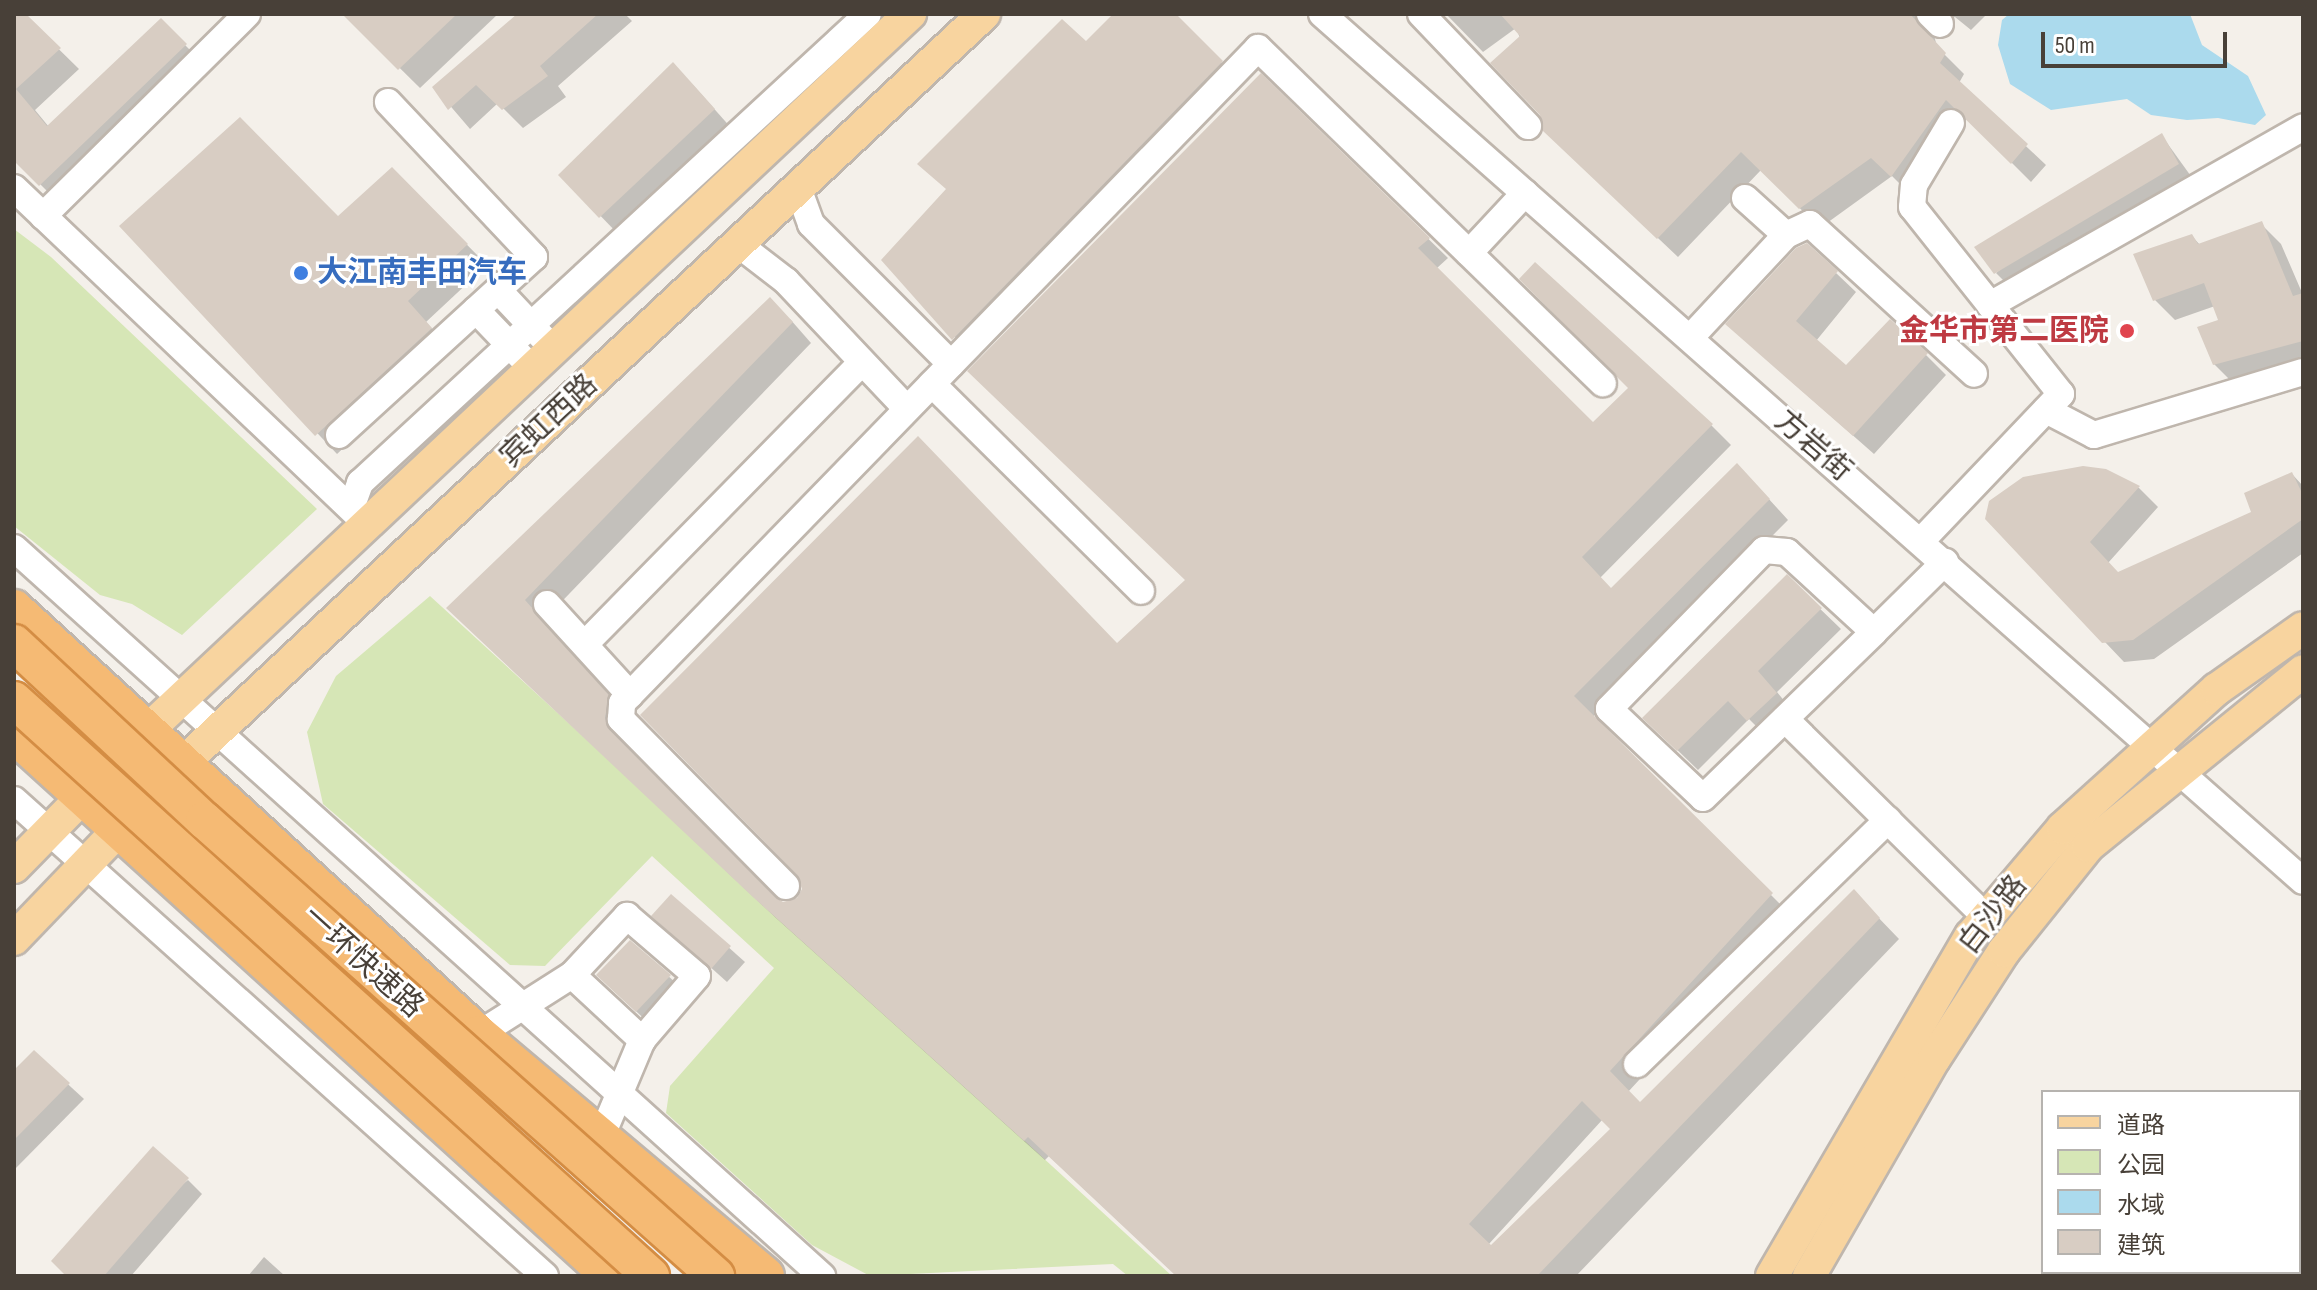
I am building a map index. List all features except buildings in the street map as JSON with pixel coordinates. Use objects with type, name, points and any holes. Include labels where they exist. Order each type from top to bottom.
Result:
[{"type":"highway","points":[[14,608],[479,1034],[600,1140],[766,1276]]},
{"type":"highway","name":"一环快速路","points":[[14,643],[204,820],[716,1276]]},
{"type":"highway","name":"一环快速路","points":[[14,700],[651,1276]]},
{"type":"highway","points":[[14,735],[610,1276]]},
{"type":"main road","name":"宾虹西路","points":[[14,867],[80,796],[148,730],[184,701],[360,517],[544,360],[867,22],[910,14]]},
{"type":"main road","name":"宾虹西路","points":[[14,939],[183,763],[984,14]]},
{"type":"main road","name":"白沙路","points":[[1772,1276],[1987,918],[2063,828],[2217,689],[2303,628]]},
{"type":"main road","name":"白沙路","points":[[1809,1276],[1934,1059],[2004,951],[2088,846],[2303,671]]},
{"type":"street","points":[[43,216],[247,14]]},
{"type":"street","name":"方岩街","points":[[1322,14],[2181,769],[2303,881]]},
{"type":"street","points":[[1421,14],[1528,126]]},
{"type":"street","points":[[360,517],[360,483],[867,22]]},
{"type":"street","points":[[786,886],[621,719],[622,703],[1258,48],[1603,383]]},
{"type":"street","points":[[339,435],[534,257],[388,102]]},
{"type":"street","points":[[1921,541],[2061,394],[1912,207],[1914,185],[1951,123]]},
{"type":"street","points":[[1990,305],[2303,127]]},
{"type":"street","points":[[14,188],[360,517]]},
{"type":"street","points":[[798,188],[811,224],[951,364]]},
{"type":"street","points":[[1469,253],[1525,193]]},
{"type":"street","points":[[1745,198],[1786,235]]},
{"type":"street","points":[[1690,338],[1786,235],[1810,224],[1974,374]]},
{"type":"street","points":[[738,244],[786,281],[907,409]]},
{"type":"street","points":[[498,290],[532,326],[544,360]]},
{"type":"street","points":[[476,310],[511,347],[544,360]]},
{"type":"street","points":[[585,644],[862,362]]},
{"type":"street","points":[[2046,410],[2094,435],[2303,372]]},
{"type":"street","points":[[932,384],[1141,591]]},
{"type":"street","points":[[14,548],[822,1276]]},
{"type":"street","points":[[1874,632],[1787,552],[1764,550],[1609,709],[1703,798],[1785,719],[1874,632],[1945,562]]},
{"type":"street","points":[[547,604],[630,695]]},
{"type":"street","points":[[1785,719],[1987,918]]},
{"type":"street","points":[[14,800],[545,1276]]},
{"type":"street","points":[[1637,1064],[1888,820]]},
{"type":"street","points":[[479,1034],[572,975],[627,916],[697,976],[642,1040],[621,1097],[600,1140]]},
{"type":"street","points":[[572,975],[642,1040]]},
{"type":"green space","points":[[14,229],[51,257],[317,509],[182,635],[132,604],[100,595],[14,526]]},
{"type":"green space","points":[[430,596],[1172,1276],[1128,1276],[1113,1264],[870,1276],[812,1245],[666,1113],[670,1086],[774,968],[652,856],[545,966],[510,965],[323,804],[307,732],[336,676]]},
{"type":"water","points":[[2009,14],[2190,14],[2202,45],[2248,76],[2266,115],[2255,125],[2218,118],[2187,120],[2151,115],[2127,99],[2051,110],[2010,84],[1998,45],[2002,20]]},
{"type":"place","name":"大江南丰田汽车","points":[[301,273]]},
{"type":"place","name":"金华市第二医院","points":[[2127,331]]}]
